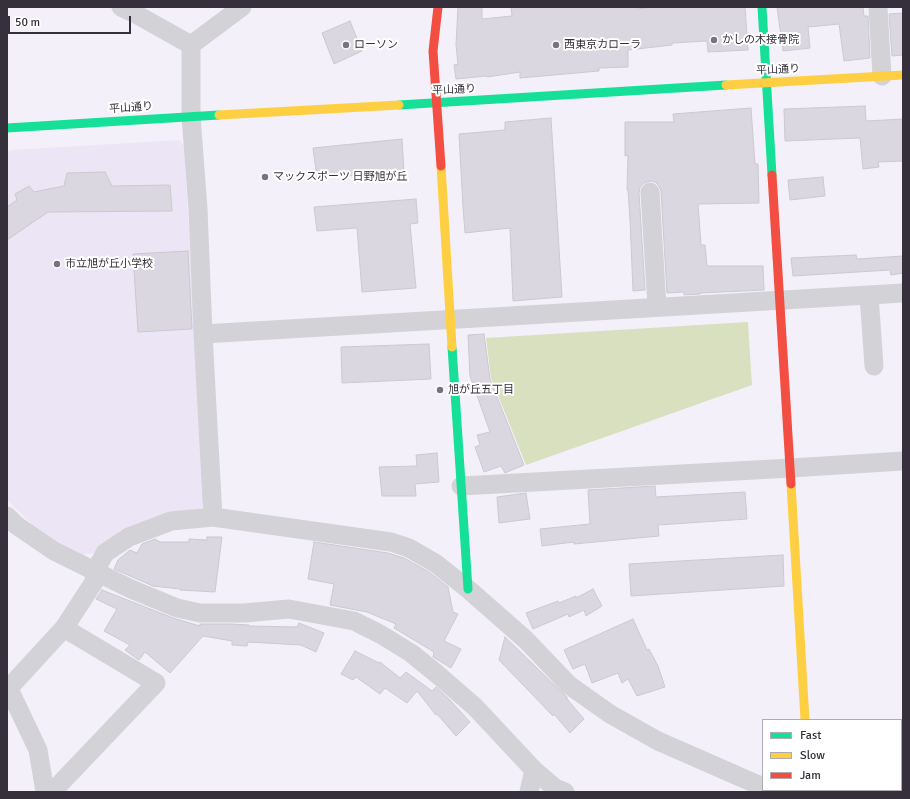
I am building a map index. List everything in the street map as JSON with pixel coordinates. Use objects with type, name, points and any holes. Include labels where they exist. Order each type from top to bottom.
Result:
[{"type":"street","points":[[121,7],[191,45]]},
{"type":"street","points":[[191,45],[242,7]]},
{"type":"street","points":[[438,7],[433,51],[468,588]]},
{"type":"street","points":[[762,7],[805,719]]},
{"type":"street","points":[[878,7],[882,76]]},
{"type":"street","points":[[191,45],[191,116],[198,209],[202,334],[213,517]]},
{"type":"street","name":"平山通り","points":[[7,128],[903,75]]},
{"type":"street","points":[[650,192],[657,307]]},
{"type":"street","points":[[202,334],[903,292]]},
{"type":"street","points":[[869,295],[874,366]]},
{"type":"street","points":[[461,486],[903,461]]},
{"type":"street","points":[[7,516],[16,525],[54,551],[131,589],[177,608],[200,614],[289,609],[354,621],[380,634],[411,653],[437,674],[474,707],[534,770],[555,788],[565,792]]},
{"type":"street","points":[[64,628],[156,683],[54,790],[47,792],[38,750],[8,690],[64,628],[94,582],[95,571],[106,553],[129,537],[171,521],[213,517],[391,542],[409,548],[435,563],[468,588],[526,640],[569,685],[610,714],[658,741],[762,787]]},
{"type":"street","points":[[529,792],[534,770]]},
{"type":"shaded area","points":[[179,140],[184,145],[205,504],[198,510],[95,553],[79,555],[49,541],[7,500],[7,152],[12,150]]},
{"type":"green space","points":[[748,322],[752,385],[526,465],[491,378],[486,338]]},
{"type":"green space","points":[[902,732],[903,792],[808,792],[902,791]]},
{"type":"building","points":[[458,7],[482,7],[482,19],[512,16],[511,7],[638,7],[638,9],[652,7],[745,7],[748,50],[708,52],[707,41],[672,43],[672,45],[628,50],[628,67],[599,68],[599,71],[520,78],[520,72],[487,77],[456,79],[454,65],[458,64],[456,45]]},
{"type":"building","points":[[777,7],[863,7],[864,16],[868,16],[870,58],[844,61],[839,24],[808,27],[810,48],[783,51]]},
{"type":"building","points":[[903,13],[903,55],[892,56],[889,14]]},
{"type":"building","points":[[350,21],[362,51],[334,64],[322,33]]},
{"type":"building","points":[[865,106],[866,121],[903,119],[903,161],[878,162],[879,167],[863,169],[860,138],[785,141],[784,109]]},
{"type":"building","points":[[751,108],[755,164],[758,164],[759,203],[698,204],[701,245],[705,245],[707,266],[763,266],[764,290],[684,295],[684,292],[667,293],[661,191],[655,182],[650,181],[644,183],[640,187],[639,193],[645,290],[633,291],[630,220],[627,190],[628,155],[625,156],[625,122],[674,122],[673,114]]},
{"type":"building","points":[[551,118],[562,297],[513,301],[510,228],[465,233],[459,134],[505,130],[505,122]]},
{"type":"building","points":[[402,139],[404,172],[317,178],[313,148]]},
{"type":"building","points":[[105,172],[112,186],[170,185],[172,211],[48,212],[7,240],[7,207],[17,200],[15,194],[29,186],[34,192],[64,186],[67,173]]},
{"type":"building","points":[[823,177],[825,196],[790,200],[788,180]]},
{"type":"building","points":[[416,199],[418,223],[410,224],[416,288],[362,292],[357,228],[317,231],[314,207]]},
{"type":"building","points":[[188,251],[192,329],[138,332],[133,254]]},
{"type":"building","points":[[856,255],[857,259],[903,256],[903,273],[891,275],[890,270],[793,276],[791,258]]},
{"type":"building","points":[[484,334],[490,379],[524,465],[505,473],[501,466],[484,472],[475,447],[480,445],[477,435],[490,432],[470,376],[468,335]]},
{"type":"building","points":[[429,344],[431,379],[342,383],[341,347]]},
{"type":"building","points":[[437,453],[439,482],[415,484],[416,496],[382,496],[379,467],[417,466],[416,455]]},
{"type":"building","points":[[655,486],[656,497],[745,492],[747,519],[658,525],[659,536],[574,544],[574,542],[542,546],[540,529],[590,524],[588,490]]},
{"type":"building","points":[[526,493],[530,519],[499,523],[497,497]]},
{"type":"building","points":[[207,537],[222,537],[215,592],[180,590],[153,586],[114,569],[118,560],[130,550],[137,553],[142,544],[155,539],[160,542],[189,542],[189,539],[207,540]]},
{"type":"building","points":[[314,542],[388,553],[404,558],[429,572],[448,587],[453,612],[458,614],[444,641],[461,649],[451,668],[433,657],[434,652],[394,628],[396,624],[367,612],[330,605],[334,584],[308,579]]},
{"type":"building","points":[[783,555],[784,586],[631,596],[629,564]]},
{"type":"building","points":[[593,589],[602,606],[586,616],[584,610],[569,617],[568,614],[533,629],[526,613],[558,601],[559,603],[576,596],[576,598]]},
{"type":"building","points":[[102,590],[173,618],[200,626],[200,624],[231,624],[297,627],[299,623],[324,633],[316,652],[301,645],[248,642],[247,646],[232,645],[232,641],[203,636],[170,673],[145,652],[139,660],[125,650],[130,645],[104,631],[117,609],[96,599]]},
{"type":"building","points":[[633,619],[647,650],[649,649],[658,666],[665,687],[637,696],[628,679],[622,683],[618,673],[592,683],[585,664],[573,669],[564,650]]},
{"type":"building","points":[[505,637],[567,697],[567,699],[584,719],[570,733],[554,714],[553,716],[499,660]]},
{"type":"building","points":[[355,651],[379,663],[380,662],[400,678],[406,672],[432,691],[436,687],[470,722],[456,736],[437,714],[436,715],[417,691],[407,703],[385,688],[380,694],[356,677],[353,680],[341,674]]},
{"type":"traffic: fast","points":[[762,7],[772,175]]},
{"type":"traffic: fast","points":[[399,105],[726,85]]},
{"type":"traffic: fast","points":[[7,128],[219,115]]},
{"type":"traffic: fast","points":[[452,347],[468,589]]},
{"type":"traffic: slow","points":[[726,85],[903,75]]},
{"type":"traffic: slow","points":[[219,115],[399,105]]},
{"type":"traffic: slow","points":[[441,166],[452,347]]},
{"type":"traffic: slow","points":[[791,484],[805,719]]},
{"type":"traffic: jam","points":[[438,7],[433,51],[441,166]]},
{"type":"traffic: jam","points":[[772,175],[791,484]]},
{"type":"place","name":"かしの木接骨院","points":[[714,40]]},
{"type":"place","name":"ローソン","points":[[346,45]]},
{"type":"place","name":"西東京カローラ","points":[[556,45]]},
{"type":"place","name":"マックスポーツ 日野旭が丘","points":[[265,177]]},
{"type":"place","name":"市立旭が丘小学校","points":[[57,264]]},
{"type":"place","name":"旭が丘五丁目","points":[[440,390]]}]
